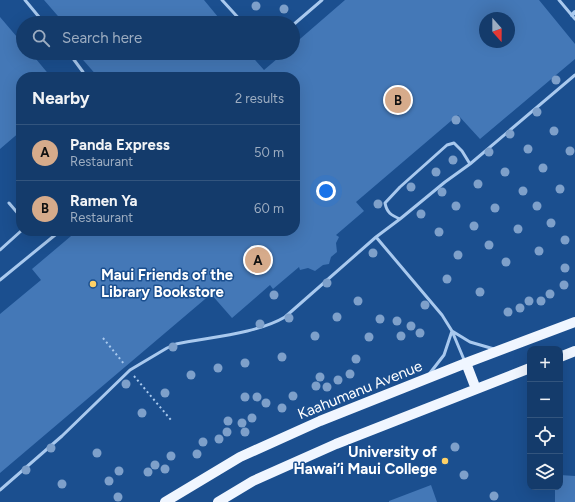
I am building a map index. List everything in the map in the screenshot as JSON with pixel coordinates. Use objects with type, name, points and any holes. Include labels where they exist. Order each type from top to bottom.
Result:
[{"type":"main road","name":"Kaahumanu Avenue","points":[[164,502],[240,457],[320,421],[466,363],[575,322]]},
{"type":"main road","points":[[563,356],[575,351]]},
{"type":"main road","points":[[466,363],[476,389]]},
{"type":"main road","points":[[218,502],[253,482],[294,462],[527,369]]},
{"type":"lane","points":[[26,0],[39,16]]},
{"type":"lane","points":[[222,0],[237,16]]},
{"type":"lane","points":[[300,19],[322,0]]},
{"type":"lane","points":[[559,0],[574,15]]},
{"type":"lane","points":[[74,60],[83,72]]},
{"type":"lane","points":[[0,490],[62,436],[130,370],[176,344],[257,329],[285,317],[376,237],[470,164],[575,74]]},
{"type":"lane","points":[[400,219],[391,215],[386,209],[385,202],[447,145],[454,143],[462,151],[470,164]]},
{"type":"lane","points":[[9,202],[16,211]]},
{"type":"lane","points":[[0,250],[16,236]]},
{"type":"lane","points":[[0,280],[54,236]]},
{"type":"lane","points":[[376,237],[442,315],[452,331],[466,363]]},
{"type":"lane","points":[[452,331],[474,343],[501,350]]},
{"type":"lane","points":[[421,381],[434,369],[444,355],[452,331]]},
{"type":"path","points":[[103,338],[171,420]]},
{"type":"building","points":[[44,0],[204,0],[217,16],[58,16]]},
{"type":"building","points":[[345,0],[539,0],[575,44],[575,59],[480,139],[458,115],[356,202],[364,211],[336,235],[339,237],[336,243],[337,252],[331,257],[329,264],[323,265],[315,271],[308,268],[300,270],[299,267],[273,289],[270,285],[232,318],[211,294],[0,473],[0,314],[41,280],[32,269],[71,236],[300,236],[300,72],[94,72],[83,60],[255,60],[264,70],[276,60],[300,60],[300,39]]},
{"type":"building","points":[[0,17],[16,36],[16,60],[37,60],[47,72],[16,72],[16,135],[0,149]]},
{"type":"building","points":[[563,475],[575,476],[575,502],[555,502],[555,490],[563,490]]},
{"type":"building","points":[[431,485],[437,502],[389,502],[389,501]]},
{"type":"place","name":"Ramen Ya","points":[[398,100]]},
{"type":"place","name":"Panda Express","points":[[258,260]]},
{"type":"place","name":"Maui Friends of the Library Bookstore","points":[[93,284]]},
{"type":"place","name":"University of Hawai‘i Maui College","points":[[445,461]]}]
